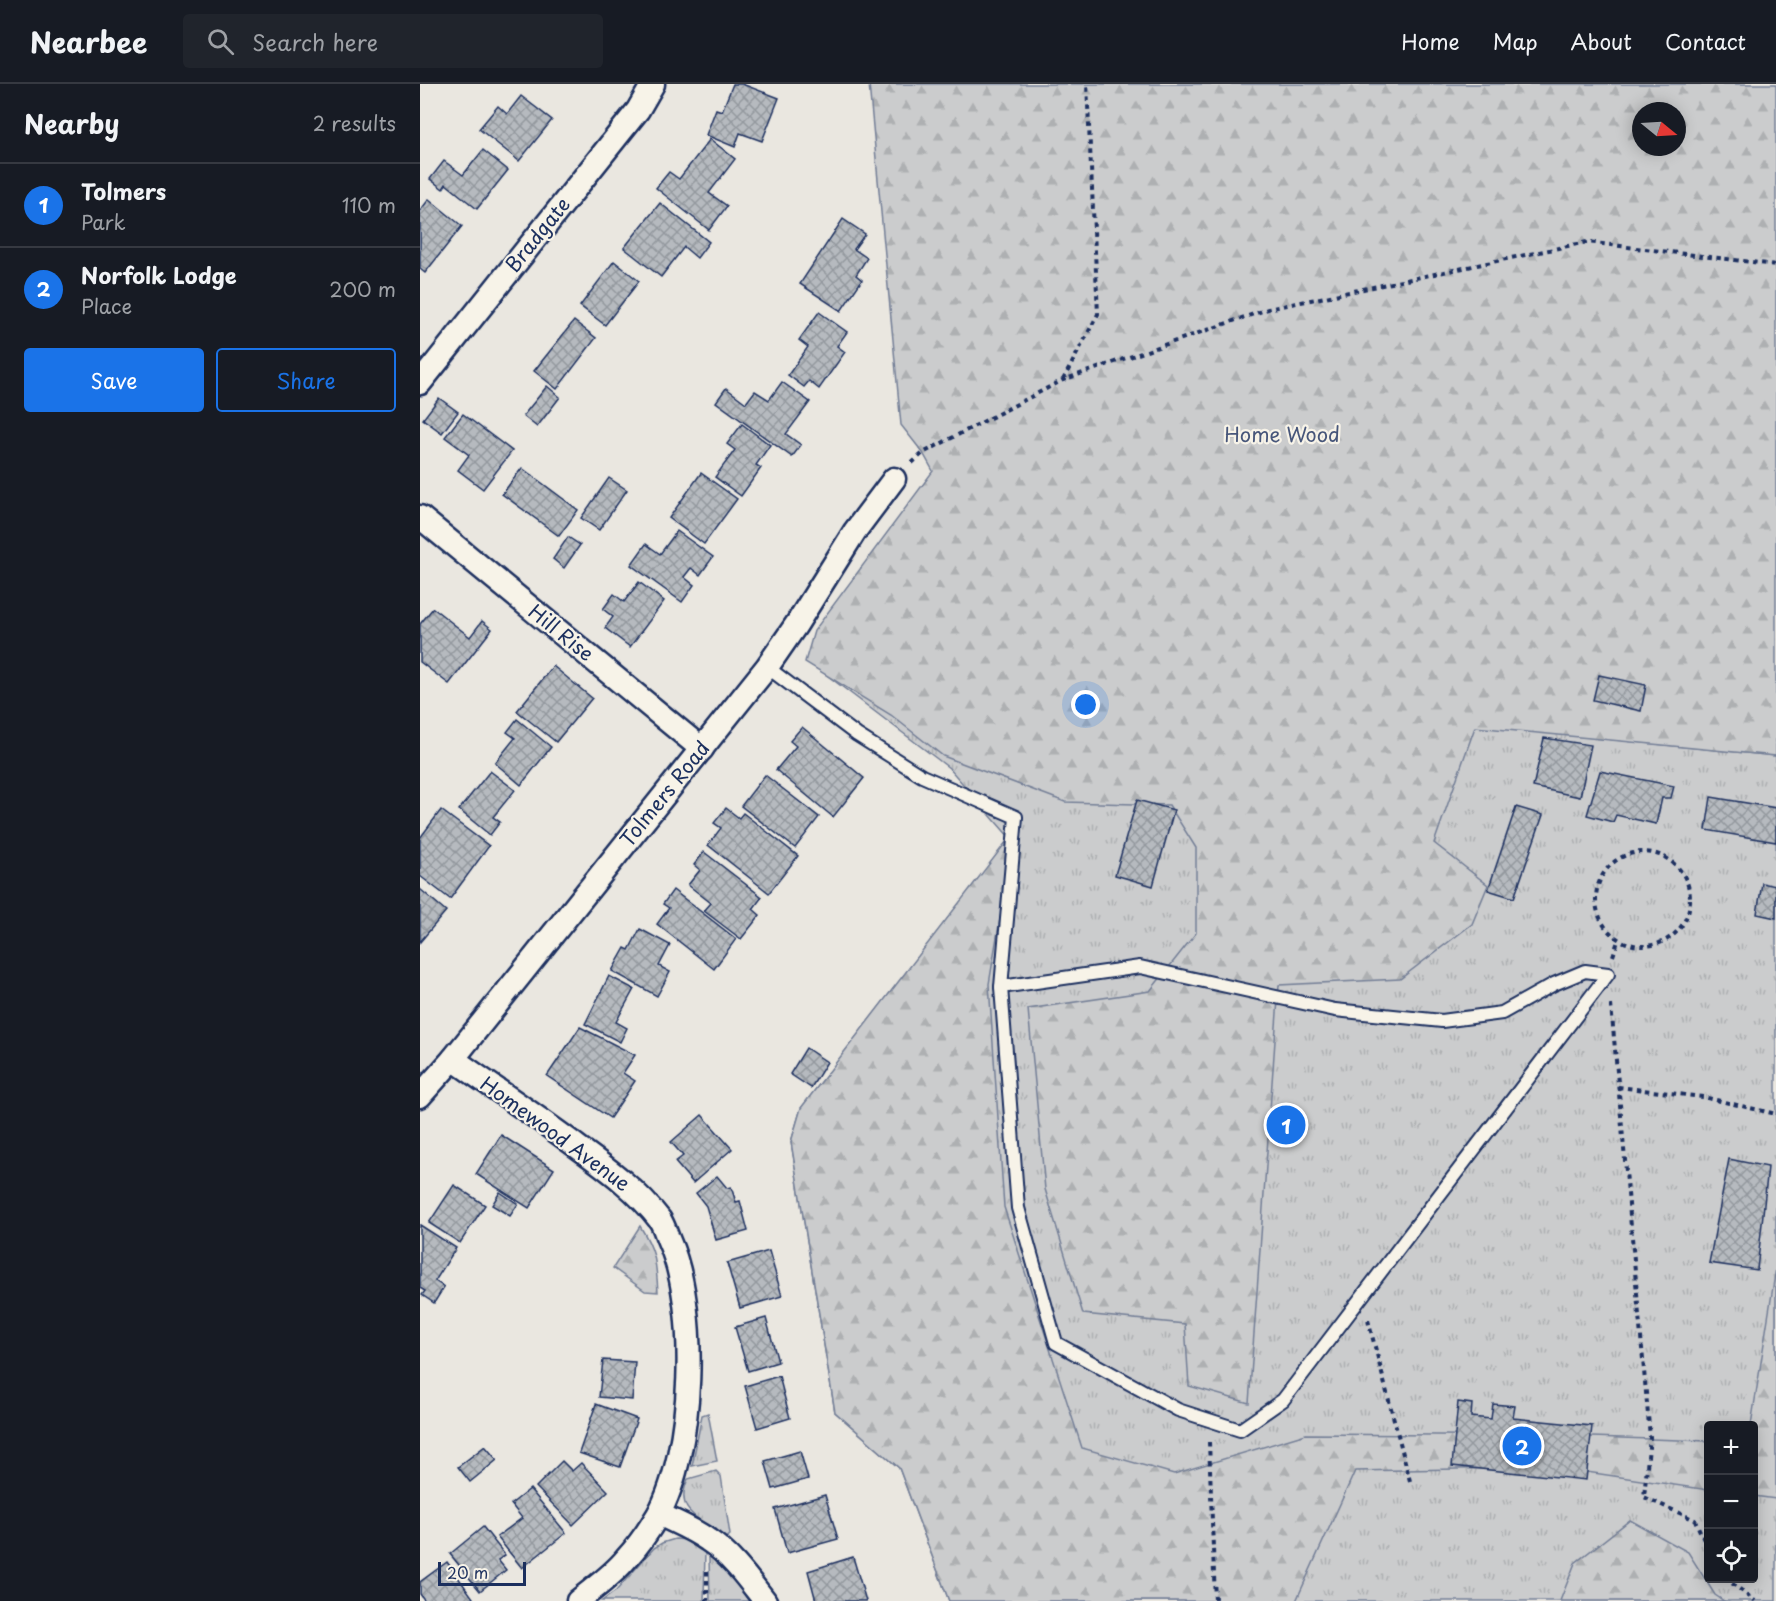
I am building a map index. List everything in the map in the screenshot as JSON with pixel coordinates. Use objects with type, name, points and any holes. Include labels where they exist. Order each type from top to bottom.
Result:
[{"type":"street","name":"Bradgate","points":[[420,383],[638,110],[653,84]]},
{"type":"street","name":"Tolmers Road","points":[[420,1096],[453,1059],[767,667],[855,531],[894,479]]},
{"type":"street","name":"Hill Rise","points":[[420,517],[702,749]]},
{"type":"street","name":"Homewood Avenue","points":[[453,1059],[606,1168],[637,1194],[661,1222],[677,1257],[687,1310],[689,1382],[680,1451],[672,1484],[658,1514],[626,1561],[578,1601]]},
{"type":"street","points":[[658,1514],[711,1541],[742,1571],[765,1601]]},
{"type":"lane","points":[[767,667],[857,735],[922,776],[1016,817],[1001,987],[1018,1208],[1056,1343],[1178,1410],[1240,1430],[1283,1400],[1608,974],[1585,971],[1554,984],[1502,1013],[1442,1021],[1335,1010],[1140,967],[1001,987]]},
{"type":"path","points":[[1063,380],[1098,314],[1087,84]]},
{"type":"path","points":[[894,479],[923,453],[1063,380],[1268,309],[1587,242],[1776,265]]},
{"type":"path","points":[[1638,852],[1663,856],[1677,866],[1687,880],[1690,906],[1682,927],[1671,938],[1659,944],[1642,947],[1626,945],[1618,941],[1602,925],[1596,910],[1596,891],[1602,875],[1613,862],[1622,856],[1638,852]]},
{"type":"path","points":[[1618,941],[1608,974],[1650,1437],[1644,1497],[1695,1520],[1704,1540]]},
{"type":"path","points":[[1618,1087],[1703,1097],[1776,1113]]},
{"type":"path","points":[[1362,1296],[1410,1481]]},
{"type":"path","points":[[1208,1420],[1215,1601]]},
{"type":"path","points":[[1732,1583],[1755,1601]]},
{"type":"green space","name":"Home Wood","points":[[869,84],[1776,84],[1776,756],[1475,727],[1434,843],[1488,885],[1472,924],[1400,979],[1279,985],[1249,1403],[1189,1386],[1185,1324],[1083,1314],[1045,1189],[1028,1009],[1150,991],[1196,933],[1196,848],[1169,805],[1065,802],[943,756],[891,715],[805,662],[814,631],[933,471],[923,453],[901,425]]},
{"type":"green space","points":[[807,660],[1776,756],[1776,1601],[949,1601],[899,1468],[835,1412],[791,1142],[801,1108],[1010,838],[949,768]]},
{"type":"green space","points":[[1010,837],[1004,895],[989,984],[1004,1207],[1082,1448],[1174,1474],[1306,1434],[1563,1436],[1704,1441],[1704,1489],[1553,1467],[1355,1471],[1296,1601],[949,1601],[899,1468],[835,1412],[791,1142],[801,1108]]},
{"type":"green space","points":[[640,1226],[654,1258],[658,1292],[645,1291],[613,1268]]},
{"type":"green space","points":[[1776,1268],[1776,1499],[1758,1497],[1758,1421],[1752,1421]]},
{"type":"green space","points":[[708,1413],[717,1461],[692,1466],[702,1415]]},
{"type":"green space","points":[[716,1471],[721,1476],[730,1535],[725,1539],[693,1515],[687,1509],[684,1501],[688,1479]]},
{"type":"green space","points":[[1630,1520],[1688,1552],[1704,1577],[1704,1583],[1707,1583],[1715,1595],[1724,1601],[1560,1601],[1575,1563]]},
{"type":"green space","points":[[675,1539],[688,1540],[705,1548],[704,1601],[602,1601],[616,1591],[654,1548]]},
{"type":"green space","points":[[711,1553],[751,1601],[710,1601],[709,1557]]},
{"type":"building","points":[[733,84],[742,84],[779,98],[762,141],[740,133],[735,147],[706,135],[716,109],[722,111]]},
{"type":"building","points":[[521,96],[552,120],[519,161],[479,129],[498,106],[507,114]]},
{"type":"building","points":[[710,139],[735,159],[709,193],[727,206],[709,230],[656,188],[669,172],[679,179]]},
{"type":"building","points":[[483,150],[508,170],[477,209],[446,184],[443,189],[430,179],[444,161],[463,175]]},
{"type":"building","points":[[429,199],[462,226],[425,273],[420,269],[420,211]]},
{"type":"building","points":[[660,203],[709,242],[697,258],[684,247],[661,277],[624,248]]},
{"type":"building","points":[[843,219],[865,234],[854,249],[867,258],[856,275],[862,280],[841,311],[800,284]]},
{"type":"building","points":[[614,261],[639,281],[605,325],[580,306]]},
{"type":"building","points":[[819,312],[847,332],[837,346],[845,352],[819,389],[809,381],[804,387],[788,375],[808,347],[799,340]]},
{"type":"building","points":[[574,321],[596,338],[557,389],[534,371]]},
{"type":"building","points":[[782,382],[810,402],[786,434],[801,445],[792,457],[716,402],[726,388],[746,403],[755,391],[769,400]]},
{"type":"building","points":[[547,386],[560,397],[537,427],[523,416]]},
{"type":"building","points":[[439,398],[458,412],[442,433],[423,419]]},
{"type":"building","points":[[463,414],[512,451],[483,489],[458,470],[469,455],[445,437]]},
{"type":"building","points":[[742,424],[770,445],[756,465],[761,468],[741,496],[715,477],[735,450],[727,444]]},
{"type":"building","points":[[522,468],[578,510],[559,536],[502,494]]},
{"type":"building","points":[[701,473],[737,499],[704,544],[669,518]]},
{"type":"building","points":[[609,478],[627,490],[599,530],[581,518]]},
{"type":"building","points":[[677,531],[713,557],[700,575],[691,568],[684,577],[694,585],[682,602],[631,565],[646,544],[660,554]]},
{"type":"building","points":[[568,537],[580,545],[564,568],[553,559]]},
{"type":"building","points":[[639,582],[664,601],[630,647],[605,628],[613,617],[603,609],[614,594],[624,602]]},
{"type":"building","points":[[433,608],[470,637],[482,621],[492,629],[449,684],[420,662],[420,624]]},
{"type":"building","points":[[553,666],[592,698],[556,742],[517,711]]},
{"type":"building","points":[[1599,675],[1646,685],[1641,711],[1593,700]]},
{"type":"building","points":[[517,719],[551,747],[521,785],[495,763],[515,738],[507,732]]},
{"type":"building","points":[[802,727],[864,778],[833,817],[776,770],[796,746],[790,741]]},
{"type":"building","points":[[1544,738],[1591,745],[1580,797],[1533,787]]},
{"type":"building","points":[[490,771],[515,790],[493,817],[500,822],[490,835],[459,810]]},
{"type":"building","points":[[1600,771],[1674,786],[1671,798],[1662,798],[1656,824],[1616,815],[1613,822],[1587,815]]},
{"type":"building","points":[[765,775],[819,817],[795,848],[741,806]]},
{"type":"building","points":[[1711,797],[1776,808],[1776,842],[1706,830]]},
{"type":"building","points":[[1137,800],[1174,810],[1153,886],[1115,875]]},
{"type":"building","points":[[1516,807],[1543,815],[1514,898],[1488,890]]},
{"type":"building","points":[[726,808],[739,818],[743,813],[798,856],[769,893],[708,845],[721,828],[714,823]]},
{"type":"building","points":[[441,810],[489,846],[450,899],[420,876],[420,838]]},
{"type":"building","points":[[704,852],[762,897],[753,909],[760,915],[741,939],[704,911],[711,903],[688,885],[700,870],[694,865]]},
{"type":"building","points":[[1762,883],[1776,886],[1776,918],[1757,914]]},
{"type":"building","points":[[420,889],[446,911],[420,942]]},
{"type":"building","points":[[673,890],[736,939],[714,969],[657,924],[669,908],[663,904]]},
{"type":"building","points":[[640,929],[670,945],[659,966],[670,972],[657,996],[612,971],[625,948],[629,950]]},
{"type":"building","points":[[609,976],[634,989],[616,1022],[627,1028],[620,1042],[585,1024]]},
{"type":"building","points":[[580,1027],[635,1055],[623,1073],[635,1081],[610,1118],[547,1076]]},
{"type":"building","points":[[806,1048],[827,1062],[811,1088],[790,1074]]},
{"type":"building","points":[[702,1115],[732,1149],[693,1183],[675,1162],[683,1156],[671,1142]]},
{"type":"building","points":[[501,1135],[554,1169],[529,1208],[476,1174]]},
{"type":"building","points":[[1729,1159],[1768,1167],[1757,1270],[1709,1263]]},
{"type":"building","points":[[717,1176],[727,1188],[731,1187],[736,1202],[740,1201],[748,1231],[716,1240],[706,1206],[696,1193]]},
{"type":"building","points":[[454,1185],[485,1205],[460,1243],[429,1223]]},
{"type":"building","points":[[500,1192],[518,1204],[510,1216],[492,1205]]},
{"type":"building","points":[[420,1225],[456,1248],[435,1281],[444,1287],[434,1303],[422,1295],[425,1291],[420,1288]]},
{"type":"building","points":[[769,1251],[782,1296],[740,1308],[727,1263]]},
{"type":"building","points":[[766,1318],[778,1362],[748,1371],[735,1327]]},
{"type":"building","points":[[603,1360],[635,1362],[632,1400],[599,1397]]},
{"type":"building","points":[[779,1376],[790,1418],[757,1428],[745,1386]]},
{"type":"building","points":[[1458,1402],[1472,1404],[1471,1417],[1491,1419],[1493,1404],[1515,1406],[1513,1418],[1592,1426],[1586,1480],[1452,1466]]},
{"type":"building","points":[[596,1404],[637,1419],[620,1467],[579,1453]]},
{"type":"building","points":[[485,1446],[497,1460],[470,1482],[458,1467]]},
{"type":"building","points":[[800,1451],[808,1479],[773,1489],[765,1461]]},
{"type":"building","points":[[562,1461],[572,1471],[581,1463],[608,1491],[573,1525],[536,1487]]},
{"type":"building","points":[[530,1489],[566,1533],[522,1568],[497,1537],[522,1518],[511,1504]]},
{"type":"building","points":[[825,1495],[838,1539],[787,1553],[775,1509]]},
{"type":"building","points":[[483,1527],[505,1555],[498,1560],[506,1570],[480,1591],[450,1554]]},
{"type":"building","points":[[853,1557],[866,1601],[816,1601],[808,1571]]},
{"type":"building","points":[[447,1562],[473,1598],[469,1601],[425,1601],[420,1594],[420,1582]]},
{"type":"place","name":"Tolmers","points":[[1286,1125]]},
{"type":"place","name":"Norfolk Lodge","points":[[1522,1446]]}]
